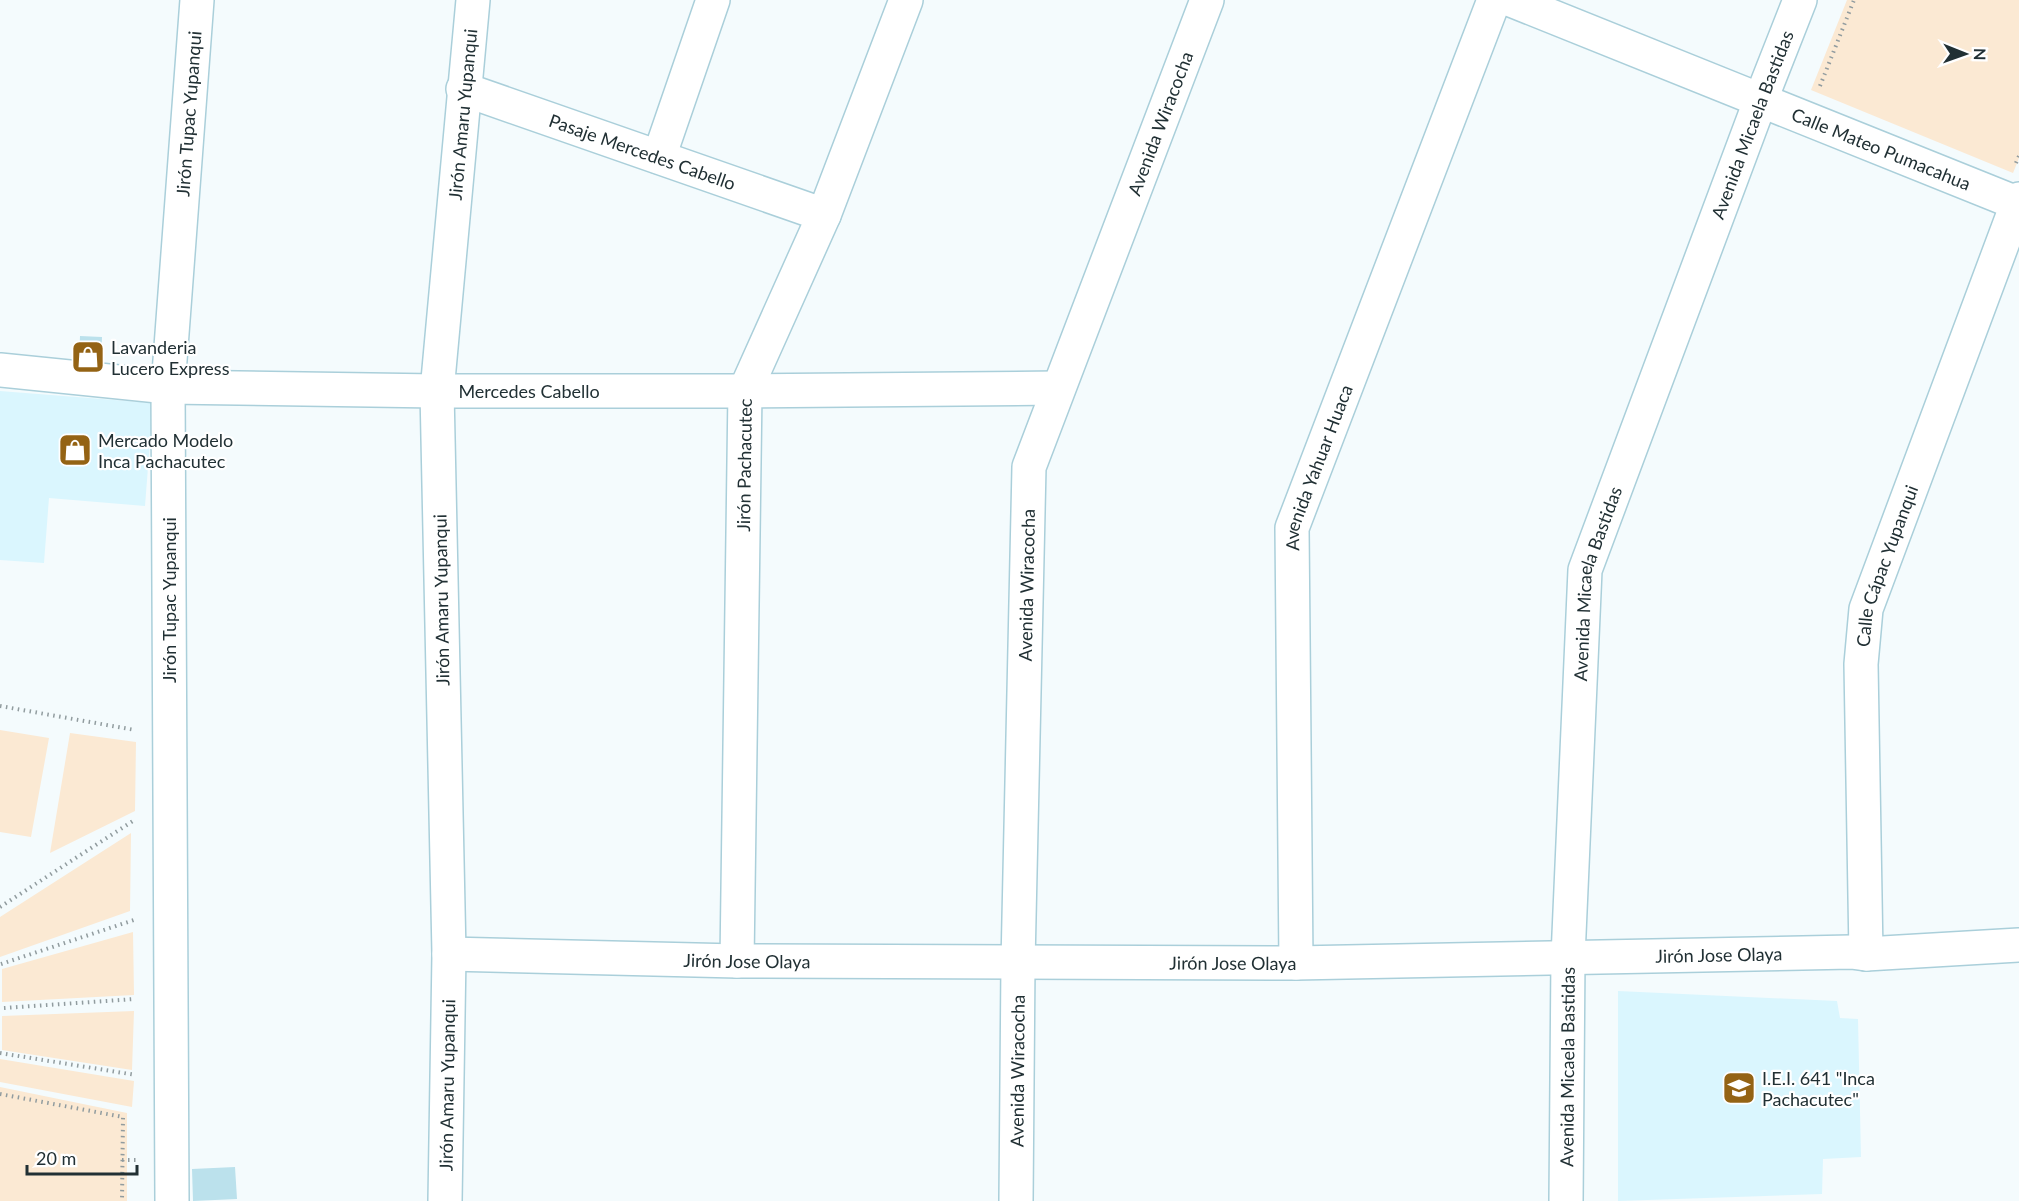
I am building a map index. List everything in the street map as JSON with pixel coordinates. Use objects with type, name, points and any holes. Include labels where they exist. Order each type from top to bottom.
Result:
[{"type":"street","name":"Jirón Tupac Yupanqui","points":[[172,1201],[168,387],[197,0]]},
{"type":"street","name":"Jirón Amaru Yupanqui","points":[[445,1201],[449,954],[437,391],[473,0]]},
{"type":"street","points":[[659,157],[713,0]]},
{"type":"street","name":"Jirón Pachacutec","points":[[736,961],[745,391],[824,215],[906,0]]},
{"type":"street","name":"Avenida Wiracocha","points":[[1016,1201],[1018,963],[1029,467],[1207,0]]},
{"type":"street","name":"Avenida Yahuar Huaca","points":[[1296,963],[1292,528],[1494,0]]},
{"type":"street","name":"Calle Mateo Pumacahua","points":[[1510,0],[1761,99],[2017,195]]},
{"type":"street","name":"Avenida Micaela Bastidas","points":[[1566,1201],[1568,957],[1586,570],[1800,0]]},
{"type":"street","name":"Pasaje Mercedes Cabello","points":[[463,89],[824,215]]},
{"type":"street","name":"Calle Cápac Yupanqui","points":[[1866,954],[1862,664],[1866,609],[2017,195]]},
{"type":"street","name":"Mercedes Cabello","points":[[0,370],[168,387],[437,391],[1058,388]]},
{"type":"street","name":"Jirón Jose Olaya","points":[[449,954],[736,961],[1296,963],[1851,952],[1866,954],[2019,945]]},
{"type":"path","points":[[1817,94],[1854,0]]},
{"type":"path","points":[[2017,195],[2019,156]]},
{"type":"path","points":[[0,706],[144,731]]},
{"type":"path","points":[[0,907],[144,814]]},
{"type":"path","points":[[1,964],[143,917]]},
{"type":"path","points":[[4,1008],[143,999]]},
{"type":"path","points":[[0,1053],[143,1076]]},
{"type":"path","points":[[0,1094],[123,1117],[122,1201]]},
{"type":"shaded area","points":[[1847,0],[2019,0],[2019,158],[2013,173],[1811,90]]},
{"type":"shaded area","name":"Mercado Modelo Inca Pachacutec","points":[[0,391],[153,403],[145,506],[49,498],[44,563],[0,560]]},
{"type":"shaded area","points":[[0,730],[49,738],[31,837],[0,832]]},
{"type":"shaded area","points":[[70,733],[136,742],[135,811],[50,853]]},
{"type":"shaded area","points":[[131,833],[130,911],[0,957],[0,917]]},
{"type":"shaded area","points":[[133,932],[134,995],[2,1002],[2,969]]},
{"type":"shaded area","name":"I.E.I. 641 \"Inca Pachacutec\"","points":[[1618,991],[1837,1001],[1840,1018],[1858,1019],[1861,1157],[1823,1159],[1822,1194],[1618,1201]]},
{"type":"shaded area","points":[[134,1011],[132,1070],[2,1050],[2,1016]]},
{"type":"shaded area","points":[[0,1059],[134,1081],[132,1107],[0,1082]]},
{"type":"shaded area","points":[[0,1087],[127,1113],[127,1201],[0,1201]]},
{"type":"building","points":[[80,336],[102,337],[101,363],[79,362]]},
{"type":"building","points":[[235,1167],[237,1199],[193,1201],[192,1169]]},
{"type":"place","name":"Lavanderia Lucero Express","points":[[88,357]]},
{"type":"place","name":"Mercado Modelo Inca Pachacutec","points":[[75,450]]},
{"type":"place","name":"I.E.I. 641 \"Inca Pachacutec\"","points":[[1739,1088]]}]
